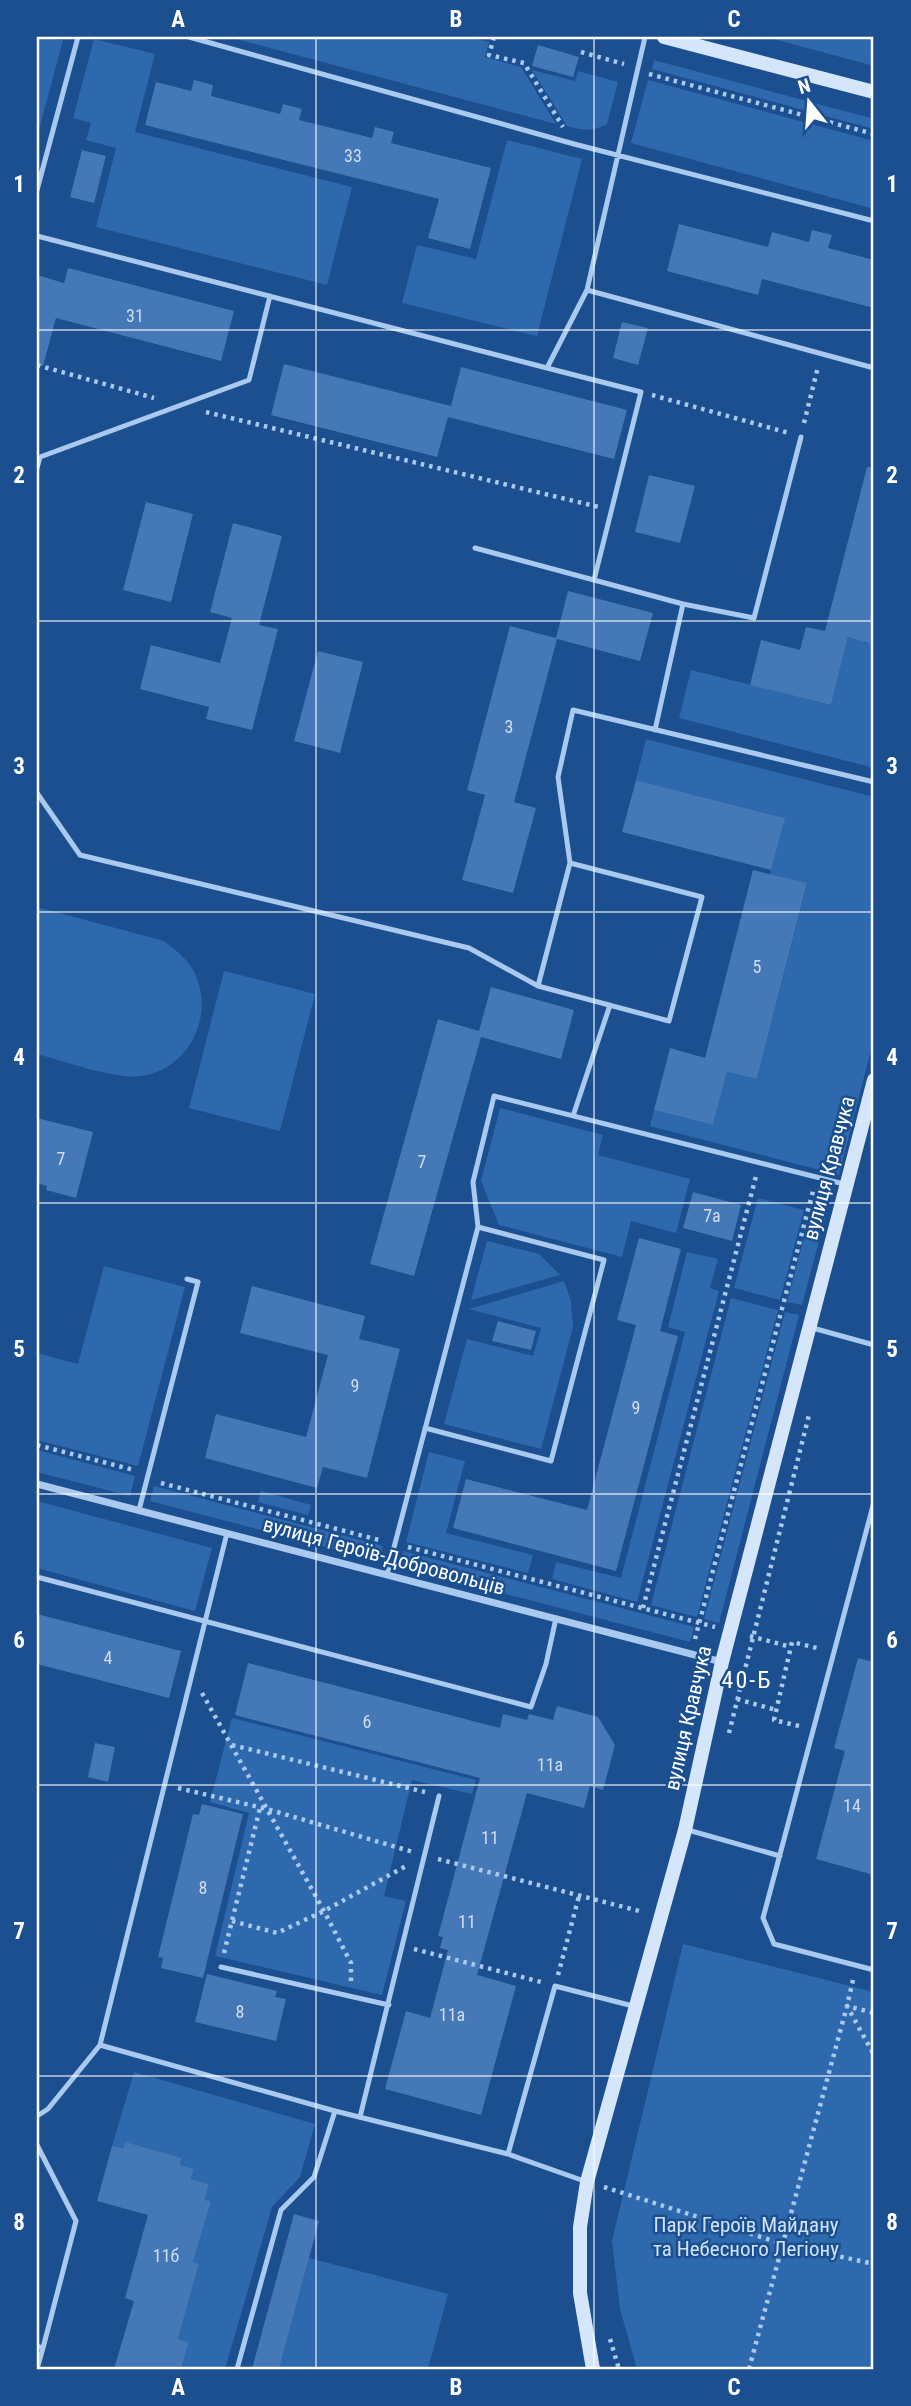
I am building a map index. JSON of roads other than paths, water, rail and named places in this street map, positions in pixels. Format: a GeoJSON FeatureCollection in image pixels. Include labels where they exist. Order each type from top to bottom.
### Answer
{"type":"FeatureCollection","features":[{"type":"Feature","properties":{"kind":"street"},"geometry":{"type":"LineString","coordinates":[[664,37],[874,92]]}},
{"type":"Feature","properties":{"kind":"street","name":"вулиця Кравчука"},"geometry":{"type":"LineString","coordinates":[[593,2369],[580,2293],[580,2227],[587,2182],[685,1830],[722,1662],[874,1080]]}},
{"type":"Feature","properties":{"kind":"street","name":"вулиця Героїв-Добровольців"},"geometry":{"type":"LineString","coordinates":[[37,1483],[722,1662]]}},
{"type":"Feature","properties":{"kind":"lane"},"geometry":{"type":"LineString","coordinates":[[37,190],[78,37]]}},
{"type":"Feature","properties":{"kind":"lane"},"geometry":{"type":"LineString","coordinates":[[189,37],[573,144],[874,221]]}},
{"type":"Feature","properties":{"kind":"lane"},"geometry":{"type":"LineString","coordinates":[[547,368],[587,290],[645,37]]}},
{"type":"Feature","properties":{"kind":"lane"},"geometry":{"type":"LineString","coordinates":[[37,236],[642,392],[594,580]]}},
{"type":"Feature","properties":{"kind":"lane"},"geometry":{"type":"LineString","coordinates":[[587,290],[874,368]]}},
{"type":"Feature","properties":{"kind":"lane"},"geometry":{"type":"LineString","coordinates":[[37,468],[40,457],[248,380],[270,296]]}},
{"type":"Feature","properties":{"kind":"lane"},"geometry":{"type":"LineString","coordinates":[[475,548],[683,604],[754,618],[801,437]]}},
{"type":"Feature","properties":{"kind":"lane"},"geometry":{"type":"LineString","coordinates":[[656,730],[683,604]]}},
{"type":"Feature","properties":{"kind":"lane"},"geometry":{"type":"LineString","coordinates":[[538,986],[570,863],[558,778],[573,710],[874,782]]}},
{"type":"Feature","properties":{"kind":"lane"},"geometry":{"type":"LineString","coordinates":[[37,793],[80,855],[469,948],[538,986],[669,1021],[702,897],[570,863]]}},
{"type":"Feature","properties":{"kind":"lane"},"geometry":{"type":"LineString","coordinates":[[573,1116],[610,1005]]}},
{"type":"Feature","properties":{"kind":"lane"},"geometry":{"type":"LineString","coordinates":[[387,1574],[478,1227],[473,1182],[494,1096],[847,1185]]}},
{"type":"Feature","properties":{"kind":"lane"},"geometry":{"type":"LineString","coordinates":[[425,1428],[551,1461],[590,1314],[604,1260],[478,1227]]}},
{"type":"Feature","properties":{"kind":"lane"},"geometry":{"type":"LineString","coordinates":[[139,1510],[198,1282],[187,1279]]}},
{"type":"Feature","properties":{"kind":"lane"},"geometry":{"type":"LineString","coordinates":[[809,1328],[874,1345]]}},
{"type":"Feature","properties":{"kind":"lane"},"geometry":{"type":"LineString","coordinates":[[874,1502],[764,1918],[774,1944],[874,1970]]}},
{"type":"Feature","properties":{"kind":"lane"},"geometry":{"type":"LineString","coordinates":[[37,2116],[48,2109],[100,2045],[227,1533]]}},
{"type":"Feature","properties":{"kind":"lane"},"geometry":{"type":"LineString","coordinates":[[37,1577],[531,1707],[547,1664],[556,1618]]}},
{"type":"Feature","properties":{"kind":"lane"},"geometry":{"type":"LineString","coordinates":[[360,2117],[439,1796]]}},
{"type":"Feature","properties":{"kind":"lane"},"geometry":{"type":"LineString","coordinates":[[685,1830],[780,1856]]}},
{"type":"Feature","properties":{"kind":"lane"},"geometry":{"type":"LineString","coordinates":[[220,1967],[389,2005]]}},
{"type":"Feature","properties":{"kind":"lane"},"geometry":{"type":"LineString","coordinates":[[508,2154],[555,1986],[636,2007]]}},
{"type":"Feature","properties":{"kind":"lane"},"geometry":{"type":"LineString","coordinates":[[100,2045],[335,2111],[508,2154],[587,2182]]}},
{"type":"Feature","properties":{"kind":"lane"},"geometry":{"type":"LineString","coordinates":[[237,2369],[281,2210],[314,2177],[335,2111]]}},
{"type":"Feature","properties":{"kind":"lane"},"geometry":{"type":"LineString","coordinates":[[37,2145],[76,2221],[40,2347],[37,2369]]}},
{"type":"Feature","properties":{"kind":"district","name":"40-Б"},"geometry":{"type":"Point","coordinates":[747,1680]}},
{"type":"Feature","properties":{"kind":"park label","name":"Парк Героїв Майдану та Небесного Легіону"},"geometry":{"type":"Point","coordinates":[746,2237]}}]}
